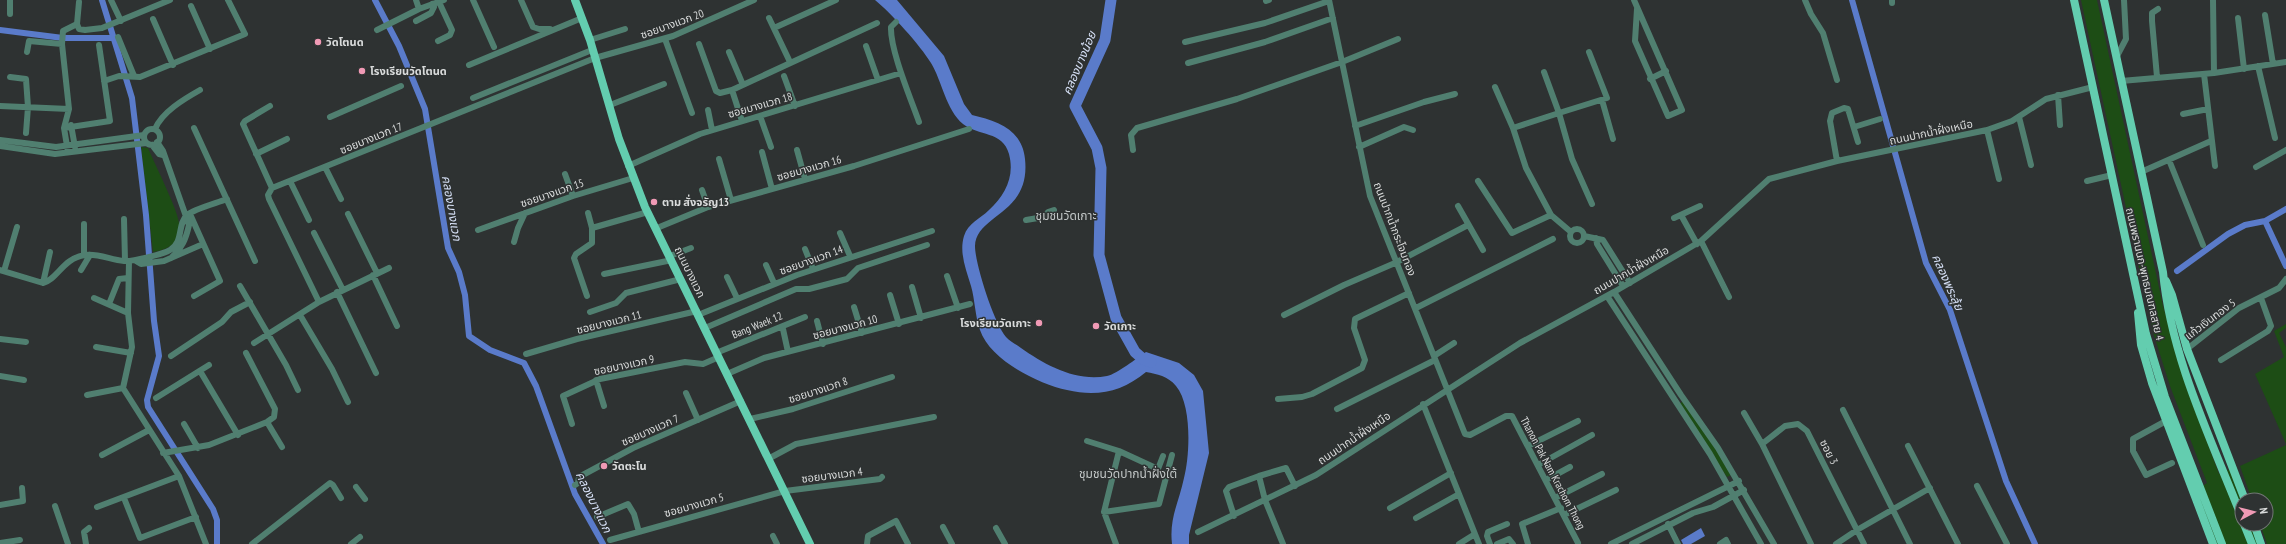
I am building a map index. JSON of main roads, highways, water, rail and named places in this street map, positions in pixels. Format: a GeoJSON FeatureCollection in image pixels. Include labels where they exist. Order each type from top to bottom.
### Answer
{"type":"FeatureCollection","features":[{"type":"Feature","properties":{"kind":"main road","name":"ถนนบางแวก"},"geometry":{"type":"LineString","coordinates":[[575,0],[590,40],[628,166],[633,178],[648,212],[810,544]]}},
{"type":"Feature","properties":{"kind":"main road","name":"ถนนพรานนก-พุทธมณฑลสาย 4"},"geometry":{"type":"LineString","coordinates":[[2074,0],[2138,300],[2156,368],[2185,450],[2222,544]]}},
{"type":"Feature","properties":{"kind":"main road","name":"ถนนพรานนก-พุทธมณฑลสาย 4"},"geometry":{"type":"LineString","coordinates":[[2104,0],[2163,272],[2165,298],[2181,358],[2234,498]]}},
{"type":"Feature","properties":{"kind":"main road"},"geometry":{"type":"LineString","coordinates":[[2163,272],[2172,295],[2187,349],[2242,492]]}},
{"type":"Feature","properties":{"kind":"main road"},"geometry":{"type":"LineString","coordinates":[[2138,300],[2137,319],[2141,345],[2166,421],[2213,544]]}},
{"type":"Feature","properties":{"kind":"main road"},"geometry":{"type":"LineString","coordinates":[[2247,532],[2252,544]]}},
{"type":"Feature","properties":{"kind":"main road"},"geometry":{"type":"LineString","coordinates":[[2257,532],[2262,544]]}},
{"type":"Feature","properties":{"kind":"water"},"geometry":{"type":"Polygon","coordinates":[[[875,0],[897,0],[944,56],[964,104],[972,115],[990,120],[1007,128],[1014,133],[1023,149],[1025,159],[1025,178],[1020,192],[1003,212],[984,227],[978,235],[975,246],[978,266],[986,293],[1001,330],[1006,337],[1030,354],[1051,366],[1061,371],[1084,377],[1111,375],[1146,352],[1179,363],[1194,375],[1203,391],[1209,453],[1189,535],[1189,544],[1172,544],[1171,535],[1173,518],[1182,487],[1188,457],[1188,430],[1185,405],[1181,394],[1173,383],[1162,376],[1146,372],[1128,384],[1109,391],[1089,393],[1067,390],[1055,387],[1016,369],[1004,361],[985,341],[977,319],[962,249],[964,236],[968,228],[995,204],[1004,192],[1010,178],[1011,162],[1009,154],[1001,141],[969,128],[957,118],[948,103],[935,70],[920,47],[875,0]]]}},
{"type":"Feature","properties":{"kind":"water"},"geometry":{"type":"Polygon","coordinates":[[[1701,528],[1705,536],[1691,544],[1683,544],[1681,540],[1701,528]]]}},
{"type":"Feature","properties":{"kind":"waterway"},"geometry":{"type":"LineString","coordinates":[[102,0],[132,98],[146,215],[154,321],[159,356],[147,400],[148,407],[213,509],[217,520],[217,544]]}},
{"type":"Feature","properties":{"kind":"waterway","name":"คลองบางแวก"},"geometry":{"type":"LineString","coordinates":[[375,0],[399,46],[425,109],[448,248],[459,272],[465,295],[469,336],[490,350],[524,363],[536,386],[575,494],[603,544]]}},
{"type":"Feature","properties":{"kind":"waterway","name":"คลองบางน้อย"},"geometry":{"type":"LineString","coordinates":[[1111,0],[1105,40],[1075,106],[1097,148],[1101,168],[1099,255],[1116,318],[1135,352],[1143,359],[1151,362]]}},
{"type":"Feature","properties":{"kind":"waterway","name":"คลองพระลุ้ย"},"geometry":{"type":"LineString","coordinates":[[1852,0],[1926,263],[1950,310],[2006,481],[2035,544]]}},
{"type":"Feature","properties":{"kind":"waterway"},"geometry":{"type":"LineString","coordinates":[[0,30],[63,38],[114,38]]}},
{"type":"Feature","properties":{"kind":"waterway"},"geometry":{"type":"LineString","coordinates":[[2177,271],[2228,234],[2245,225],[2265,221],[2286,209]]}},
{"type":"Feature","properties":{"kind":"waterway"},"geometry":{"type":"LineString","coordinates":[[2265,221],[2286,266]]}},
{"type":"Feature","properties":{"kind":"place","name":"วัดโตนด"},"geometry":{"type":"Point","coordinates":[318,42]}},
{"type":"Feature","properties":{"kind":"place","name":"โรงเรียนวัดโตนด"},"geometry":{"type":"Point","coordinates":[362,71]}},
{"type":"Feature","properties":{"kind":"place","name":"ตาม สั่งจรัญ13"},"geometry":{"type":"Point","coordinates":[654,202]}},
{"type":"Feature","properties":{"kind":"place","name":"โรงเรียนวัดเกาะ"},"geometry":{"type":"Point","coordinates":[1039,323]}},
{"type":"Feature","properties":{"kind":"place","name":"วัดเกาะ"},"geometry":{"type":"Point","coordinates":[1096,326]}},
{"type":"Feature","properties":{"kind":"place","name":"วัดตะโน"},"geometry":{"type":"Point","coordinates":[604,466]}},
{"type":"Feature","properties":{"kind":"district","name":"ชุมชนวัดเกาะ"},"geometry":{"type":"Point","coordinates":[1066,215]}},
{"type":"Feature","properties":{"kind":"district","name":"ชุมชนวัดปากน้ำฝั่งใต้"},"geometry":{"type":"Point","coordinates":[1128,473]}}]}
